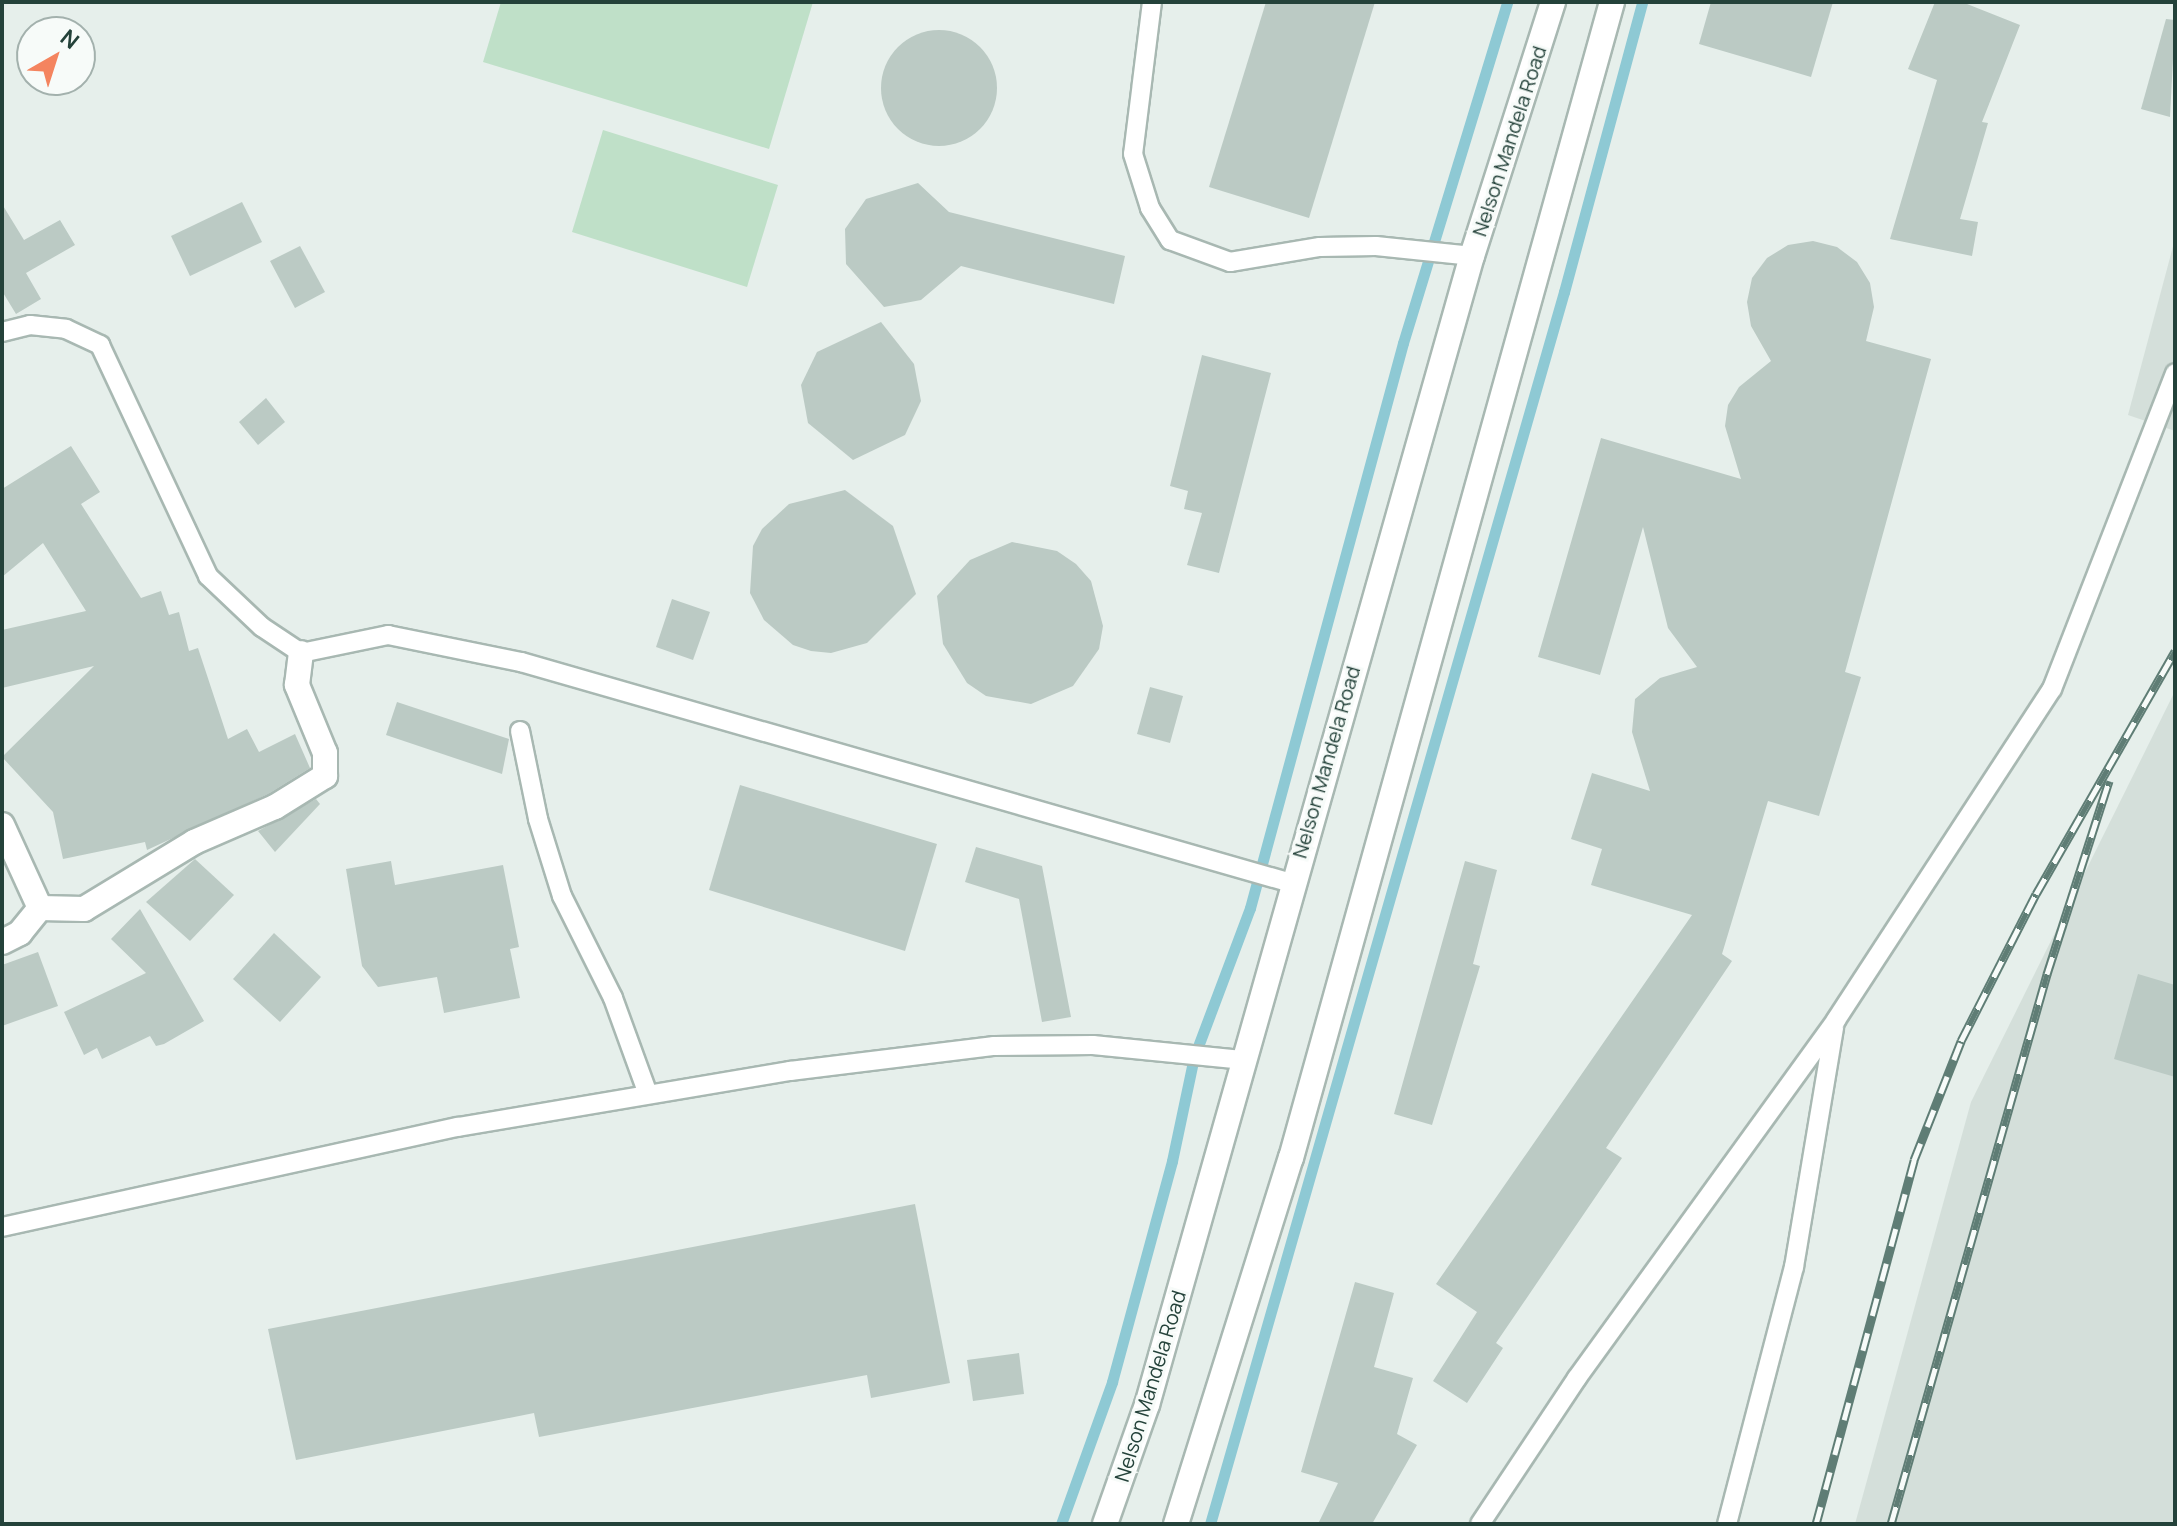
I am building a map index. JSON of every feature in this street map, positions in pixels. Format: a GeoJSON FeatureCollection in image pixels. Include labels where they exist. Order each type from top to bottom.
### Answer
{"type":"FeatureCollection","features":[{"type":"Feature","properties":{"kind":"main road","name":"Nelson Mandela Road"},"geometry":{"type":"LineString","coordinates":[[1105,1524],[1147,1405],[1291,883],[1472,256],[1553,2]]}},
{"type":"Feature","properties":{"kind":"main road"},"geometry":{"type":"LineString","coordinates":[[1176,1524],[1291,1158],[1612,2]]}},
{"type":"Feature","properties":{"kind":"main road"},"geometry":{"type":"LineString","coordinates":[[40,908],[72,911],[92,905],[194,842],[275,807],[325,776],[325,753],[297,685],[301,653]]}},
{"type":"Feature","properties":{"kind":"main road"},"geometry":{"type":"LineString","coordinates":[[2,825],[40,908]]}},
{"type":"Feature","properties":{"kind":"main road"},"geometry":{"type":"LineString","coordinates":[[2,942],[20,933],[40,908]]}},
{"type":"Feature","properties":{"kind":"lane"},"geometry":{"type":"LineString","coordinates":[[1152,2],[1133,154],[1150,208],[1170,240],[1230,262],[1334,246],[1472,256]]}},
{"type":"Feature","properties":{"kind":"lane"},"geometry":{"type":"LineString","coordinates":[[2,332],[30,325],[66,329],[100,345],[208,576],[262,627],[301,653],[388,635],[521,662],[1291,883]]}},
{"type":"Feature","properties":{"kind":"lane"},"geometry":{"type":"LineString","coordinates":[[1480,1524],[1577,1378],[1836,1020],[2052,689],[2175,373]]}},
{"type":"Feature","properties":{"kind":"lane"},"geometry":{"type":"LineString","coordinates":[[520,731],[538,819],[562,896],[613,998],[648,1094]]}},
{"type":"Feature","properties":{"kind":"lane"},"geometry":{"type":"LineString","coordinates":[[1727,1524],[1794,1267],[1836,1020]]}},
{"type":"Feature","properties":{"kind":"lane"},"geometry":{"type":"LineString","coordinates":[[2,1227],[458,1127],[648,1094],[994,1046],[1093,1045],[1244,1060]]}},
{"type":"Feature","properties":{"kind":"shaded area"},"geometry":{"type":"Polygon","coordinates":[[[2175,239],[2175,431],[2128,415],[2175,239]]]}},
{"type":"Feature","properties":{"kind":"shaded area"},"geometry":{"type":"Polygon","coordinates":[[[2175,691],[2175,1524],[1855,1524],[1971,1102],[2175,691]]]}},
{"type":"Feature","properties":{"kind":"green space"},"geometry":{"type":"Polygon","coordinates":[[[501,2],[813,2],[769,149],[483,62],[501,2]]]}},
{"type":"Feature","properties":{"kind":"green space"},"geometry":{"type":"Polygon","coordinates":[[[603,130],[778,185],[747,287],[572,232],[603,130]]]}},
{"type":"Feature","properties":{"kind":"building"},"geometry":{"type":"Polygon","coordinates":[[[1266,2],[1375,2],[1309,218],[1209,187],[1266,2]]]}},
{"type":"Feature","properties":{"kind":"building"},"geometry":{"type":"Polygon","coordinates":[[[1711,2],[1833,2],[1811,77],[1699,44],[1711,2]]]}},
{"type":"Feature","properties":{"kind":"building"},"geometry":{"type":"Polygon","coordinates":[[[1935,2],[1962,2],[2020,25],[1982,122],[1988,123],[1960,219],[1978,222],[1972,256],[1890,239],[1937,80],[1908,69],[1935,2]]]}},
{"type":"Feature","properties":{"kind":"building"},"geometry":{"type":"Polygon","coordinates":[[[2166,19],[2175,20],[2170,117],[2141,109],[2166,19]]]}},
{"type":"Feature","properties":{"kind":"building"},"geometry":{"type":"Polygon","coordinates":[[[939,30],[961,35],[980,47],[992,66],[997,88],[992,110],[980,129],[961,141],[939,146],[917,141],[898,129],[886,110],[881,88],[886,66],[898,47],[917,35],[939,30]]]}},
{"type":"Feature","properties":{"kind":"building"},"geometry":{"type":"Polygon","coordinates":[[[918,183],[949,212],[1125,256],[1114,304],[961,266],[921,300],[884,307],[846,264],[845,229],[866,199],[918,183]]]}},
{"type":"Feature","properties":{"kind":"building"},"geometry":{"type":"Polygon","coordinates":[[[242,202],[262,242],[190,276],[171,236],[242,202]]]}},
{"type":"Feature","properties":{"kind":"building"},"geometry":{"type":"Polygon","coordinates":[[[2,204],[24,240],[60,220],[75,245],[26,273],[41,299],[16,314],[2,291],[2,204]]]}},
{"type":"Feature","properties":{"kind":"building"},"geometry":{"type":"Polygon","coordinates":[[[1813,241],[1837,247],[1857,262],[1870,283],[1874,307],[1866,341],[1931,359],[1845,672],[1861,677],[1819,816],[1768,801],[1722,954],[1732,961],[1606,1148],[1622,1158],[1496,1343],[1503,1348],[1467,1403],[1433,1381],[1477,1312],[1436,1284],[1692,915],[1591,885],[1602,849],[1571,839],[1592,773],[1650,791],[1632,732],[1635,699],[1660,678],[1697,667],[1668,628],[1643,527],[1600,675],[1538,657],[1601,438],[1741,479],[1725,426],[1728,405],[1739,387],[1771,361],[1751,326],[1747,302],[1752,278],[1767,258],[1788,245],[1813,241]]]}},
{"type":"Feature","properties":{"kind":"building"},"geometry":{"type":"Polygon","coordinates":[[[300,246],[325,292],[295,308],[270,261],[300,246]]]}},
{"type":"Feature","properties":{"kind":"building"},"geometry":{"type":"Polygon","coordinates":[[[881,322],[914,364],[921,401],[905,435],[853,460],[808,423],[801,385],[817,352],[881,322]]]}},
{"type":"Feature","properties":{"kind":"building"},"geometry":{"type":"Polygon","coordinates":[[[1202,355],[1271,373],[1219,573],[1187,565],[1202,513],[1184,509],[1188,491],[1170,486],[1202,355]]]}},
{"type":"Feature","properties":{"kind":"building"},"geometry":{"type":"Polygon","coordinates":[[[266,398],[285,422],[258,445],[239,422],[266,398]]]}},
{"type":"Feature","properties":{"kind":"building"},"geometry":{"type":"Polygon","coordinates":[[[71,446],[100,492],[81,504],[141,598],[161,591],[169,615],[179,612],[189,651],[198,648],[228,739],[247,729],[259,752],[295,734],[310,768],[268,794],[147,850],[145,842],[63,859],[53,812],[2,757],[94,666],[2,688],[2,630],[86,611],[43,543],[2,577],[2,489],[71,446]]]}},
{"type":"Feature","properties":{"kind":"building"},"geometry":{"type":"Polygon","coordinates":[[[845,490],[893,526],[916,594],[867,643],[831,653],[811,651],[793,645],[764,620],[750,593],[753,546],[762,529],[789,504],[845,490]]]}},
{"type":"Feature","properties":{"kind":"building"},"geometry":{"type":"Polygon","coordinates":[[[1012,542],[1057,551],[1076,564],[1091,581],[1103,626],[1099,649],[1073,686],[1031,704],[986,696],[967,683],[943,644],[937,596],[970,560],[1012,542]]]}},
{"type":"Feature","properties":{"kind":"building"},"geometry":{"type":"Polygon","coordinates":[[[672,599],[710,612],[693,660],[656,647],[672,599]]]}},
{"type":"Feature","properties":{"kind":"building"},"geometry":{"type":"Polygon","coordinates":[[[1150,687],[1183,696],[1170,743],[1137,734],[1150,687]]]}},
{"type":"Feature","properties":{"kind":"building"},"geometry":{"type":"Polygon","coordinates":[[[397,702],[509,739],[502,774],[386,735],[397,702]]]}},
{"type":"Feature","properties":{"kind":"building"},"geometry":{"type":"Polygon","coordinates":[[[740,785],[937,844],[905,951],[709,890],[740,785]]]}},
{"type":"Feature","properties":{"kind":"building"},"geometry":{"type":"Polygon","coordinates":[[[316,799],[320,804],[275,852],[258,831],[316,799]]]}},
{"type":"Feature","properties":{"kind":"building"},"geometry":{"type":"Polygon","coordinates":[[[976,847],[1042,866],[1071,1017],[1042,1022],[1019,899],[965,882],[976,847]]]}},
{"type":"Feature","properties":{"kind":"building"},"geometry":{"type":"Polygon","coordinates":[[[195,859],[234,895],[190,941],[146,902],[195,859]]]}},
{"type":"Feature","properties":{"kind":"building"},"geometry":{"type":"Polygon","coordinates":[[[391,861],[395,885],[503,865],[519,947],[510,949],[520,998],[444,1013],[437,977],[378,987],[362,966],[346,869],[391,861]]]}},
{"type":"Feature","properties":{"kind":"building"},"geometry":{"type":"Polygon","coordinates":[[[1465,861],[1497,870],[1473,964],[1480,966],[1432,1125],[1394,1114],[1465,861]]]}},
{"type":"Feature","properties":{"kind":"building"},"geometry":{"type":"Polygon","coordinates":[[[140,909],[204,1021],[164,1044],[156,1046],[150,1036],[102,1059],[97,1048],[84,1055],[64,1012],[146,973],[111,939],[140,909]]]}},
{"type":"Feature","properties":{"kind":"building"},"geometry":{"type":"Polygon","coordinates":[[[274,933],[321,977],[280,1022],[233,979],[274,933]]]}},
{"type":"Feature","properties":{"kind":"building"},"geometry":{"type":"Polygon","coordinates":[[[38,952],[58,1006],[2,1026],[2,965],[38,952]]]}},
{"type":"Feature","properties":{"kind":"building"},"geometry":{"type":"Polygon","coordinates":[[[2138,974],[2175,985],[2175,1077],[2114,1059],[2138,974]]]}},
{"type":"Feature","properties":{"kind":"building"},"geometry":{"type":"Polygon","coordinates":[[[915,1204],[950,1383],[871,1398],[867,1375],[539,1437],[534,1413],[296,1460],[268,1329],[915,1204]]]}},
{"type":"Feature","properties":{"kind":"building"},"geometry":{"type":"Polygon","coordinates":[[[1355,1282],[1394,1293],[1374,1367],[1413,1378],[1397,1434],[1417,1445],[1372,1524],[1318,1524],[1338,1483],[1301,1472],[1355,1282]]]}},
{"type":"Feature","properties":{"kind":"building"},"geometry":{"type":"Polygon","coordinates":[[[1019,1353],[1024,1394],[973,1401],[967,1360],[1019,1353]]]}},
{"type":"Feature","properties":{"kind":"waterway"},"geometry":{"type":"LineString","coordinates":[[1061,1524],[1112,1382],[1172,1161],[1194,1057],[1250,908],[1403,343],[1507,2]]}},
{"type":"Feature","properties":{"kind":"waterway"},"geometry":{"type":"LineString","coordinates":[[1210,1524],[1564,292],[1642,2]]}},
{"type":"Feature","properties":{"kind":"railway"},"geometry":{"type":"LineString","coordinates":[[1816,1524],[1914,1160],[1961,1041],[2036,894],[2175,651]]}},
{"type":"Feature","properties":{"kind":"railway"},"geometry":{"type":"LineString","coordinates":[[1891,1524],[2047,974],[2109,781]]}}]}
